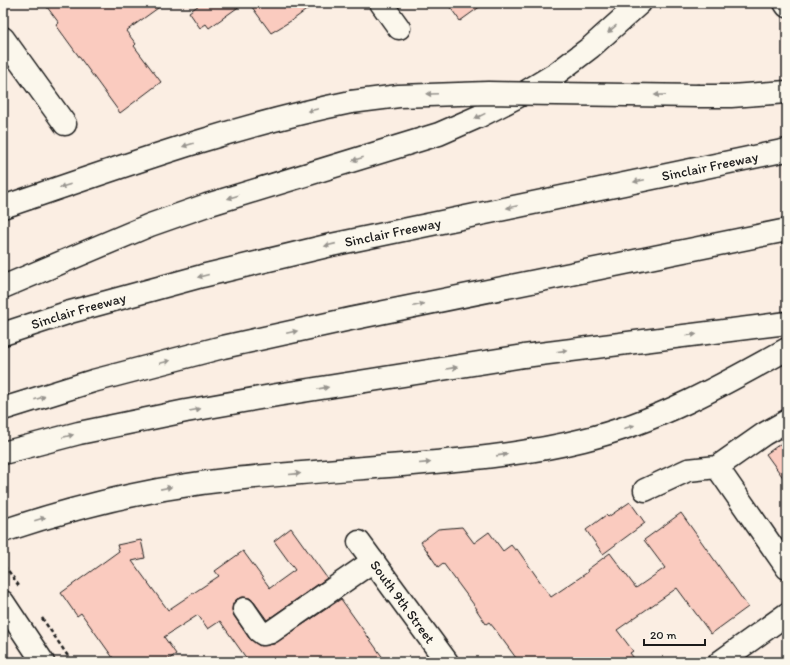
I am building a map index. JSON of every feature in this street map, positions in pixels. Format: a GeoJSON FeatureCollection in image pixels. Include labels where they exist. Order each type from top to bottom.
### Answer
{"type":"FeatureCollection","features":[{"type":"Feature","properties":{"kind":"main road"},"geometry":{"type":"LineString","coordinates":[[381,3],[399,28]]}},
{"type":"Feature","properties":{"kind":"main road"},"geometry":{"type":"LineString","coordinates":[[3,287],[150,225],[207,205],[439,134],[480,116],[519,96],[557,73],[591,47],[640,3]]}},
{"type":"Feature","properties":{"kind":"main road"},"geometry":{"type":"LineString","coordinates":[[3,38],[65,124]]}},
{"type":"Feature","properties":{"kind":"main road"},"geometry":{"type":"LineString","coordinates":[[3,207],[230,132],[283,117],[351,102],[399,96],[488,93],[731,96],[787,92]]}},
{"type":"Feature","properties":{"kind":"main road","name":"Sinclair Freeway"},"geometry":{"type":"LineString","coordinates":[[3,334],[70,312],[180,282],[331,245],[787,150]]}},
{"type":"Feature","properties":{"kind":"main road"},"geometry":{"type":"LineString","coordinates":[[3,409],[93,381],[223,347],[373,314],[787,230]]}},
{"type":"Feature","properties":{"kind":"main road"},"geometry":{"type":"LineString","coordinates":[[3,452],[86,432],[186,411],[277,395],[524,356],[787,323]]}},
{"type":"Feature","properties":{"kind":"main road"},"geometry":{"type":"LineString","coordinates":[[3,531],[121,497],[180,486],[233,479],[463,460],[529,451],[583,440],[633,425],[679,407],[716,389],[787,349]]}},
{"type":"Feature","properties":{"kind":"main road"},"geometry":{"type":"LineString","coordinates":[[645,490],[688,470],[717,467],[764,434],[787,421]]}},
{"type":"Feature","properties":{"kind":"main road"},"geometry":{"type":"LineString","coordinates":[[717,467],[787,568]]}},
{"type":"Feature","properties":{"kind":"main road","name":"South 9th Street"},"geometry":{"type":"LineString","coordinates":[[360,542],[446,662]]}},
{"type":"Feature","properties":{"kind":"main road"},"geometry":{"type":"LineString","coordinates":[[244,610],[259,632],[263,634],[271,632],[373,561]]}},
{"type":"Feature","properties":{"kind":"main road"},"geometry":{"type":"LineString","coordinates":[[3,602],[43,662]]}},
{"type":"Feature","properties":{"kind":"main road"},"geometry":{"type":"LineString","coordinates":[[720,662],[787,614]]}},
{"type":"Feature","properties":{"kind":"building"},"geometry":{"type":"Polygon","coordinates":[[[44,3],[165,3],[126,31],[136,44],[134,46],[161,82],[120,113],[56,25],[59,23],[44,3]]]}},
{"type":"Feature","properties":{"kind":"building"},"geometry":{"type":"Polygon","coordinates":[[[202,3],[244,3],[209,28],[206,24],[200,28],[189,12],[202,3]]]}},
{"type":"Feature","properties":{"kind":"building"},"geometry":{"type":"Polygon","coordinates":[[[249,3],[316,3],[271,33],[249,3]]]}},
{"type":"Feature","properties":{"kind":"building"},"geometry":{"type":"Polygon","coordinates":[[[447,3],[485,3],[460,21],[447,3]]]}},
{"type":"Feature","properties":{"kind":"building"},"geometry":{"type":"Polygon","coordinates":[[[787,439],[787,483],[766,454],[787,439]]]}},
{"type":"Feature","properties":{"kind":"building"},"geometry":{"type":"Polygon","coordinates":[[[630,502],[645,523],[603,554],[586,530],[606,515],[608,517],[630,502]]]}},
{"type":"Feature","properties":{"kind":"building"},"geometry":{"type":"Polygon","coordinates":[[[681,513],[748,607],[711,634],[677,588],[617,630],[633,651],[630,653],[637,662],[519,662],[489,622],[486,624],[477,609],[443,563],[438,567],[421,542],[438,529],[462,527],[474,543],[489,532],[503,551],[511,545],[515,550],[517,549],[551,597],[588,572],[587,570],[610,553],[636,588],[665,568],[644,540],[681,513]]]}},
{"type":"Feature","properties":{"kind":"building"},"geometry":{"type":"Polygon","coordinates":[[[291,528],[327,578],[267,620],[250,598],[243,597],[237,599],[233,604],[232,610],[234,616],[249,638],[260,646],[274,644],[341,599],[386,662],[249,662],[220,621],[208,629],[198,615],[164,637],[176,654],[165,662],[116,662],[81,613],[77,616],[61,593],[119,551],[117,545],[141,540],[145,558],[132,561],[168,610],[219,576],[215,571],[243,551],[270,588],[295,570],[274,541],[291,528]]]}}]}
